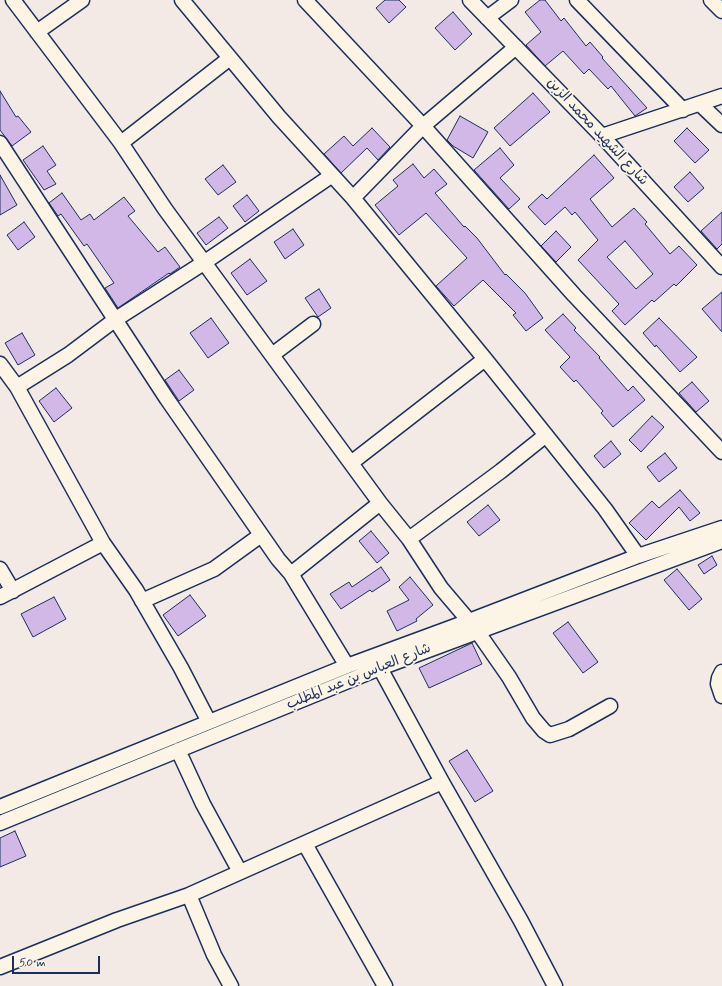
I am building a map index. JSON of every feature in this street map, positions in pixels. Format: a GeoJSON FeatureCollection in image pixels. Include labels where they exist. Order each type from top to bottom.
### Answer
{"type":"FeatureCollection","features":[{"type":"Feature","properties":{"kind":"street"},"geometry":{"type":"LineString","coordinates":[[13,0],[121,143],[166,209],[206,262],[272,355],[380,503],[409,539],[441,588],[473,626],[509,677],[533,718],[544,731],[550,735],[569,729],[610,706]]}},
{"type":"Feature","properties":{"kind":"street"},"geometry":{"type":"LineString","coordinates":[[37,32],[82,0]]}},
{"type":"Feature","properties":{"kind":"street"},"geometry":{"type":"LineString","coordinates":[[182,0],[331,176],[353,198],[605,508],[638,556]]}},
{"type":"Feature","properties":{"kind":"street"},"geometry":{"type":"LineString","coordinates":[[305,0],[423,126],[574,295],[722,452]]}},
{"type":"Feature","properties":{"kind":"street","name":"شارع الشهيد محمد الزبن"},"geometry":{"type":"LineString","coordinates":[[470,0],[602,136],[722,267]]}},
{"type":"Feature","properties":{"kind":"street"},"geometry":{"type":"LineString","coordinates":[[487,18],[511,0]]}},
{"type":"Feature","properties":{"kind":"street"},"geometry":{"type":"LineString","coordinates":[[577,0],[683,110]]}},
{"type":"Feature","properties":{"kind":"street"},"geometry":{"type":"LineString","coordinates":[[711,0],[722,11]]}},
{"type":"Feature","properties":{"kind":"street"},"geometry":{"type":"LineString","coordinates":[[353,198],[423,126],[516,47]]}},
{"type":"Feature","properties":{"kind":"street"},"geometry":{"type":"LineString","coordinates":[[121,143],[230,58]]}},
{"type":"Feature","properties":{"kind":"street"},"geometry":{"type":"LineString","coordinates":[[602,136],[722,96]]}},
{"type":"Feature","properties":{"kind":"street"},"geometry":{"type":"LineString","coordinates":[[700,104],[722,125]]}},
{"type":"Feature","properties":{"kind":"street"},"geometry":{"type":"LineString","coordinates":[[0,143],[167,399],[278,559],[292,574],[347,666]]}},
{"type":"Feature","properties":{"kind":"street"},"geometry":{"type":"LineString","coordinates":[[17,387],[68,355],[116,319],[206,262],[331,176]]}},
{"type":"Feature","properties":{"kind":"street"},"geometry":{"type":"LineString","coordinates":[[272,355],[313,324]]}},
{"type":"Feature","properties":{"kind":"street"},"geometry":{"type":"LineString","coordinates":[[351,462],[485,359]]}},
{"type":"Feature","properties":{"kind":"street"},"geometry":{"type":"LineString","coordinates":[[0,364],[17,387],[103,543],[142,601],[181,668],[209,722]]}},
{"type":"Feature","properties":{"kind":"street"},"geometry":{"type":"LineString","coordinates":[[409,539],[501,471],[546,435]]}},
{"type":"Feature","properties":{"kind":"street"},"geometry":{"type":"LineString","coordinates":[[292,574],[380,503]]}},
{"type":"Feature","properties":{"kind":"street","name":"شارع العباس بن عبد المطلب"},"geometry":{"type":"LineString","coordinates":[[0,823],[380,668],[473,626],[638,556],[722,528]]}},
{"type":"Feature","properties":{"kind":"street"},"geometry":{"type":"LineString","coordinates":[[142,601],[214,569],[261,535]]}},
{"type":"Feature","properties":{"kind":"street","name":"شارع العباس بن عبد المطلب"},"geometry":{"type":"LineString","coordinates":[[0,807],[347,666],[473,626],[722,541]]}},
{"type":"Feature","properties":{"kind":"street"},"geometry":{"type":"LineString","coordinates":[[0,598],[103,543]]}},
{"type":"Feature","properties":{"kind":"street"},"geometry":{"type":"LineString","coordinates":[[0,569],[13,591]]}},
{"type":"Feature","properties":{"kind":"street"},"geometry":{"type":"LineString","coordinates":[[380,668],[442,782],[513,907],[555,986]]}},
{"type":"Feature","properties":{"kind":"street"},"geometry":{"type":"LineString","coordinates":[[722,672],[718,678],[718,684],[722,696]]}},
{"type":"Feature","properties":{"kind":"street"},"geometry":{"type":"LineString","coordinates":[[178,750],[203,804],[240,872]]}},
{"type":"Feature","properties":{"kind":"street"},"geometry":{"type":"LineString","coordinates":[[0,966],[118,920],[189,895],[442,782]]}},
{"type":"Feature","properties":{"kind":"street"},"geometry":{"type":"LineString","coordinates":[[305,844],[385,986]]}},
{"type":"Feature","properties":{"kind":"street"},"geometry":{"type":"LineString","coordinates":[[189,895],[214,955],[231,986]]}},
{"type":"Feature","properties":{"kind":"building"},"geometry":{"type":"Polygon","coordinates":[[[385,0],[399,0],[406,7],[389,23],[376,8],[385,0]]]}},
{"type":"Feature","properties":{"kind":"building"},"geometry":{"type":"Polygon","coordinates":[[[540,0],[545,0],[561,21],[564,18],[586,46],[590,42],[603,57],[602,58],[647,108],[635,116],[611,86],[608,89],[589,69],[584,74],[563,51],[545,66],[526,45],[541,32],[525,12],[540,0]]]}},
{"type":"Feature","properties":{"kind":"building"},"geometry":{"type":"Polygon","coordinates":[[[453,12],[472,34],[455,50],[435,28],[453,12]]]}},
{"type":"Feature","properties":{"kind":"building"},"geometry":{"type":"Polygon","coordinates":[[[0,91],[16,117],[18,116],[31,132],[12,146],[0,130],[0,91]]]}},
{"type":"Feature","properties":{"kind":"building"},"geometry":{"type":"Polygon","coordinates":[[[533,93],[550,112],[510,146],[494,128],[533,93]]]}},
{"type":"Feature","properties":{"kind":"building"},"geometry":{"type":"Polygon","coordinates":[[[460,116],[488,132],[473,158],[453,146],[447,140],[460,116]]]}},
{"type":"Feature","properties":{"kind":"building"},"geometry":{"type":"Polygon","coordinates":[[[372,128],[390,147],[378,160],[367,148],[341,173],[324,154],[344,136],[353,146],[372,128]]]}},
{"type":"Feature","properties":{"kind":"building"},"geometry":{"type":"Polygon","coordinates":[[[687,128],[709,150],[695,163],[674,141],[687,128]]]}},
{"type":"Feature","properties":{"kind":"building"},"geometry":{"type":"Polygon","coordinates":[[[43,146],[56,165],[47,171],[56,184],[44,190],[23,160],[43,146]]]}},
{"type":"Feature","properties":{"kind":"building"},"geometry":{"type":"Polygon","coordinates":[[[500,148],[514,165],[500,178],[520,199],[509,209],[474,170],[500,148]]]}},
{"type":"Feature","properties":{"kind":"building"},"geometry":{"type":"Polygon","coordinates":[[[594,155],[614,178],[590,199],[612,227],[634,208],[647,222],[645,224],[670,254],[679,246],[697,265],[676,286],[674,284],[654,302],[652,300],[625,325],[612,311],[619,304],[578,260],[598,240],[575,212],[572,215],[565,207],[545,225],[528,207],[542,194],[547,199],[594,155]],[[625,241],[607,257],[636,289],[653,274],[625,241]]]}},
{"type":"Feature","properties":{"kind":"building"},"geometry":{"type":"Polygon","coordinates":[[[413,164],[424,178],[434,169],[447,184],[435,193],[464,227],[465,226],[477,238],[505,275],[506,274],[525,293],[543,318],[526,331],[513,315],[516,313],[483,280],[454,306],[436,286],[467,258],[426,213],[399,235],[375,205],[398,186],[393,180],[413,164]]]}},
{"type":"Feature","properties":{"kind":"building"},"geometry":{"type":"Polygon","coordinates":[[[223,165],[236,182],[218,195],[205,179],[223,165]]]}},
{"type":"Feature","properties":{"kind":"building"},"geometry":{"type":"Polygon","coordinates":[[[690,172],[704,188],[688,202],[674,187],[690,172]]]}},
{"type":"Feature","properties":{"kind":"building"},"geometry":{"type":"Polygon","coordinates":[[[0,175],[17,205],[0,215],[0,175]]]}},
{"type":"Feature","properties":{"kind":"building"},"geometry":{"type":"Polygon","coordinates":[[[62,193],[81,220],[90,214],[94,220],[124,197],[135,211],[128,216],[158,252],[165,247],[180,267],[118,308],[105,288],[114,283],[87,244],[84,246],[61,214],[58,216],[49,203],[62,193]]]}},
{"type":"Feature","properties":{"kind":"building"},"geometry":{"type":"Polygon","coordinates":[[[247,195],[259,211],[245,222],[233,206],[247,195]]]}},
{"type":"Feature","properties":{"kind":"building"},"geometry":{"type":"Polygon","coordinates":[[[722,212],[722,244],[717,249],[701,231],[722,212]]]}},
{"type":"Feature","properties":{"kind":"building"},"geometry":{"type":"Polygon","coordinates":[[[219,217],[228,228],[206,245],[197,233],[219,217]]]}},
{"type":"Feature","properties":{"kind":"building"},"geometry":{"type":"Polygon","coordinates":[[[24,222],[35,237],[18,250],[7,235],[24,222]]]}},
{"type":"Feature","properties":{"kind":"building"},"geometry":{"type":"Polygon","coordinates":[[[293,229],[304,245],[285,259],[274,242],[293,229]]]}},
{"type":"Feature","properties":{"kind":"building"},"geometry":{"type":"Polygon","coordinates":[[[556,231],[571,247],[556,262],[541,246],[556,231]]]}},
{"type":"Feature","properties":{"kind":"building"},"geometry":{"type":"Polygon","coordinates":[[[250,259],[267,281],[247,295],[231,273],[250,259]]]}},
{"type":"Feature","properties":{"kind":"building"},"geometry":{"type":"Polygon","coordinates":[[[319,289],[331,308],[318,317],[305,298],[319,289]]]}},
{"type":"Feature","properties":{"kind":"building"},"geometry":{"type":"Polygon","coordinates":[[[722,292],[722,332],[702,309],[722,292]]]}},
{"type":"Feature","properties":{"kind":"building"},"geometry":{"type":"Polygon","coordinates":[[[563,314],[576,328],[574,330],[600,357],[599,358],[628,391],[633,386],[645,400],[613,427],[601,413],[603,411],[576,380],[574,382],[560,367],[570,357],[545,330],[563,314]]]}},
{"type":"Feature","properties":{"kind":"building"},"geometry":{"type":"Polygon","coordinates":[[[211,318],[229,343],[208,358],[190,333],[211,318]]]}},
{"type":"Feature","properties":{"kind":"building"},"geometry":{"type":"Polygon","coordinates":[[[659,318],[697,357],[680,372],[643,333],[659,318]]]}},
{"type":"Feature","properties":{"kind":"building"},"geometry":{"type":"Polygon","coordinates":[[[22,333],[35,355],[18,365],[5,343],[22,333]]]}},
{"type":"Feature","properties":{"kind":"building"},"geometry":{"type":"Polygon","coordinates":[[[179,370],[194,390],[179,401],[165,380],[179,370]]]}},
{"type":"Feature","properties":{"kind":"building"},"geometry":{"type":"Polygon","coordinates":[[[692,382],[709,401],[696,412],[679,393],[692,382]]]}},
{"type":"Feature","properties":{"kind":"building"},"geometry":{"type":"Polygon","coordinates":[[[56,388],[72,408],[54,422],[39,401],[56,388]]]}},
{"type":"Feature","properties":{"kind":"building"},"geometry":{"type":"Polygon","coordinates":[[[652,416],[664,427],[641,452],[629,440],[652,416]]]}},
{"type":"Feature","properties":{"kind":"building"},"geometry":{"type":"Polygon","coordinates":[[[611,441],[621,454],[604,468],[594,456],[611,441]]]}},
{"type":"Feature","properties":{"kind":"building"},"geometry":{"type":"Polygon","coordinates":[[[665,453],[677,468],[659,482],[647,467],[665,453]]]}},
{"type":"Feature","properties":{"kind":"building"},"geometry":{"type":"Polygon","coordinates":[[[680,490],[700,513],[690,521],[679,507],[646,540],[629,523],[652,501],[659,508],[680,490]]]}},
{"type":"Feature","properties":{"kind":"building"},"geometry":{"type":"Polygon","coordinates":[[[488,505],[500,520],[479,536],[467,522],[488,505]]]}},
{"type":"Feature","properties":{"kind":"building"},"geometry":{"type":"Polygon","coordinates":[[[371,531],[389,553],[377,563],[359,541],[371,531]]]}},
{"type":"Feature","properties":{"kind":"building"},"geometry":{"type":"Polygon","coordinates":[[[712,556],[717,565],[704,574],[698,565],[712,556]]]}},
{"type":"Feature","properties":{"kind":"building"},"geometry":{"type":"Polygon","coordinates":[[[381,567],[390,580],[372,592],[370,590],[341,609],[330,594],[349,582],[352,587],[381,567]]]}},
{"type":"Feature","properties":{"kind":"building"},"geometry":{"type":"Polygon","coordinates":[[[677,569],[702,599],[689,610],[664,580],[677,569]]]}},
{"type":"Feature","properties":{"kind":"building"},"geometry":{"type":"Polygon","coordinates":[[[410,577],[433,605],[416,619],[417,621],[397,631],[387,611],[409,600],[399,587],[410,577]]]}},
{"type":"Feature","properties":{"kind":"building"},"geometry":{"type":"Polygon","coordinates":[[[190,595],[206,616],[178,636],[163,615],[190,595]]]}},
{"type":"Feature","properties":{"kind":"building"},"geometry":{"type":"Polygon","coordinates":[[[54,597],[66,619],[33,637],[21,614],[54,597]]]}},
{"type":"Feature","properties":{"kind":"building"},"geometry":{"type":"Polygon","coordinates":[[[568,622],[598,662],[583,673],[553,633],[568,622]]]}},
{"type":"Feature","properties":{"kind":"building"},"geometry":{"type":"Polygon","coordinates":[[[472,643],[482,664],[429,688],[419,668],[472,643]]]}},
{"type":"Feature","properties":{"kind":"building"},"geometry":{"type":"Polygon","coordinates":[[[467,750],[493,791],[475,802],[449,761],[467,750]]]}},
{"type":"Feature","properties":{"kind":"building"},"geometry":{"type":"Polygon","coordinates":[[[15,831],[26,856],[0,867],[0,838],[15,831]]]}}]}
